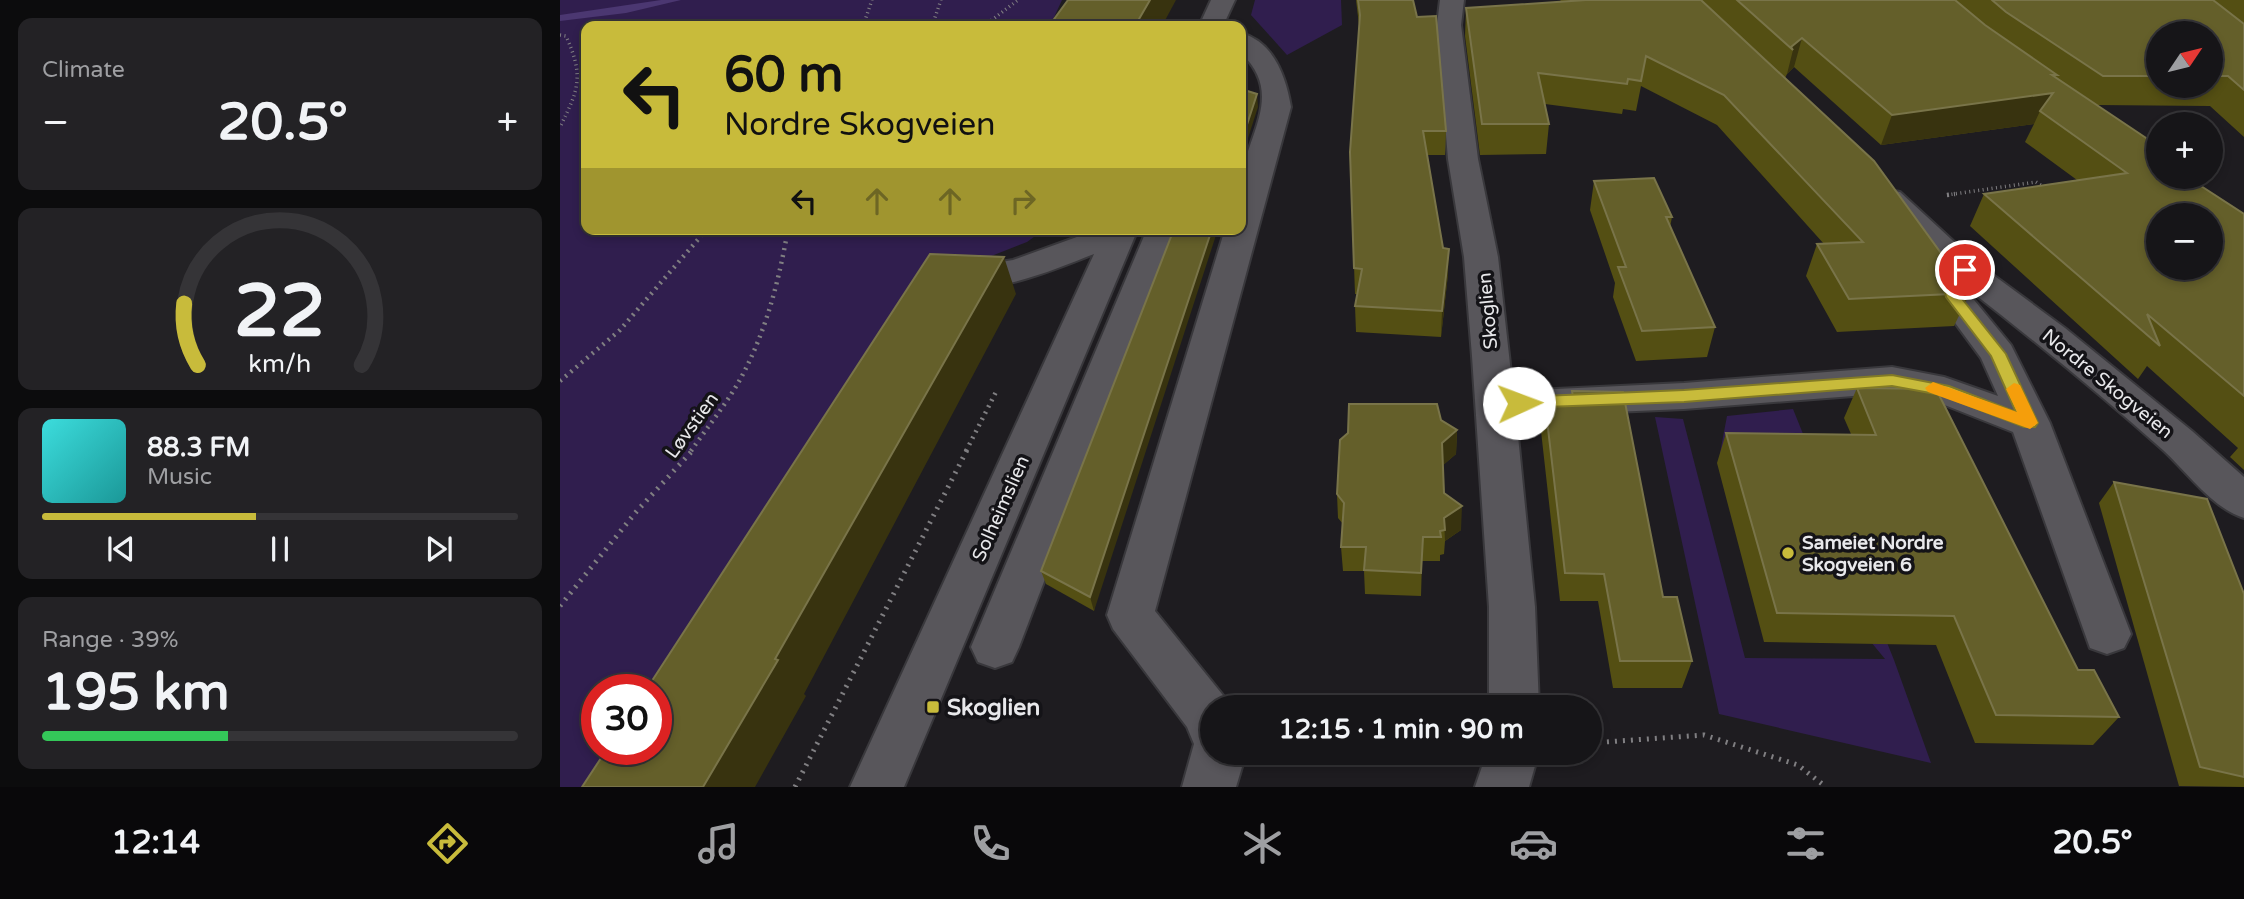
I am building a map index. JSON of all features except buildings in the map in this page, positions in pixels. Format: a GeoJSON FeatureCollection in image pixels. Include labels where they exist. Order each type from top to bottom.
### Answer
{"type":"FeatureCollection","features":[{"type":"Feature","properties":{"kind":"street"},"geometry":{"type":"LineString","coordinates":[[1213,21],[1223,0]]}},
{"type":"Feature","properties":{"kind":"street","name":"Skoglien"},"geometry":{"type":"LineString","coordinates":[[1452,0],[1449,25],[1463,159],[1481,257],[1491,356],[1513,607],[1514,695]]}},
{"type":"Feature","properties":{"kind":"street"},"geometry":{"type":"LineString","coordinates":[[1246,45],[1257,53],[1274,77],[1277,107],[1246,214]]}},
{"type":"Feature","properties":{"kind":"street","name":"Nordre Skogveien"},"geometry":{"type":"LineString","coordinates":[[1864,175],[1965,270],[2052,336],[2178,441],[2244,502]]}},
{"type":"Feature","properties":{"kind":"street"},"geometry":{"type":"LineString","coordinates":[[959,278],[981,278],[1034,265],[1112,235]]}},
{"type":"Feature","properties":{"kind":"street","name":"Solheimslien"},"geometry":{"type":"LineString","coordinates":[[877,787],[1120,235]]}},
{"type":"Feature","properties":{"kind":"street"},"geometry":{"type":"LineString","coordinates":[[995,647],[1161,235]]}},
{"type":"Feature","properties":{"kind":"street"},"geometry":{"type":"LineString","coordinates":[[1200,715],[1130,615],[1240,235]]}},
{"type":"Feature","properties":{"kind":"street"},"geometry":{"type":"LineString","coordinates":[[1965,270],[1950,281],[1953,297],[1998,354],[2030,423],[2107,634]]}},
{"type":"Feature","properties":{"kind":"street"},"geometry":{"type":"LineString","coordinates":[[1519,403],[1684,396],[1892,380],[1944,390],[2030,423]]}},
{"type":"Feature","properties":{"kind":"street"},"geometry":{"type":"LineString","coordinates":[[1209,787],[1216,765]]}},
{"type":"Feature","properties":{"kind":"street"},"geometry":{"type":"LineString","coordinates":[[1502,787],[1509,765]]}},
{"type":"Feature","properties":{"kind":"path"},"geometry":{"type":"LineString","coordinates":[[865,21],[872,0]]}},
{"type":"Feature","properties":{"kind":"path"},"geometry":{"type":"LineString","coordinates":[[934,21],[941,0]]}},
{"type":"Feature","properties":{"kind":"path"},"geometry":{"type":"LineString","coordinates":[[991,21],[1018,0]]}},
{"type":"Feature","properties":{"kind":"path"},"geometry":{"type":"LineString","coordinates":[[560,35],[566,36],[575,55],[581,81],[560,127]]}},
{"type":"Feature","properties":{"kind":"path"},"geometry":{"type":"LineString","coordinates":[[1936,197],[2036,182],[2047,190]]}},
{"type":"Feature","properties":{"kind":"path"},"geometry":{"type":"LineString","coordinates":[[560,381],[584,364],[652,294],[702,235]]}},
{"type":"Feature","properties":{"kind":"path","name":"Løvstien"},"geometry":{"type":"LineString","coordinates":[[560,606],[636,512],[685,461],[742,376],[763,330],[777,290],[787,235]]}},
{"type":"Feature","properties":{"kind":"path"},"geometry":{"type":"LineString","coordinates":[[794,787],[999,386]]}},
{"type":"Feature","properties":{"kind":"path"},"geometry":{"type":"LineString","coordinates":[[1602,742],[1704,735],[1798,765],[1826,787]]}},
{"type":"Feature","properties":{"kind":"shaded area"},"geometry":{"type":"Polygon","coordinates":[[[560,0],[1062,0],[1052,21],[581,21],[581,235],[1037,235],[1027,242],[938,277],[667,674],[581,674],[581,765],[620,765],[606,787],[560,787],[560,0]]]}},
{"type":"Feature","properties":{"kind":"shaded area"},"geometry":{"type":"Polygon","coordinates":[[[1255,0],[1341,0],[1342,25],[1287,55],[1251,15],[1255,0]]]}},
{"type":"Feature","properties":{"kind":"shaded area"},"geometry":{"type":"Polygon","coordinates":[[[1793,409],[1894,660],[1931,763],[1719,714],[1655,417],[1683,419],[1745,658],[1885,659],[1871,642],[1803,462],[1723,461],[1720,453],[1727,416],[1793,409]]]}},
{"type":"Feature","properties":{"kind":"waterway"},"geometry":{"type":"LineString","coordinates":[[560,18],[626,10],[676,0]]}},
{"type":"Feature","properties":{"kind":"slow traffic"},"geometry":{"type":"LineString","coordinates":[[1933,388],[2030,423],[2014,389]]}},
{"type":"Feature","properties":{"kind":"place","name":"Sameiet Nordre Skogveien 6"},"geometry":{"type":"Point","coordinates":[1788,553]}},
{"type":"Feature","properties":{"kind":"place","name":"Skoglien"},"geometry":{"type":"Point","coordinates":[933,707]}},
{"type":"Feature","properties":{"kind":"route"},"geometry":{"type":"LineString","coordinates":[[1519,403],[1684,396],[1892,380],[1944,390],[2030,423],[1998,354],[1953,297],[1950,281],[1965,270]]}}]}
